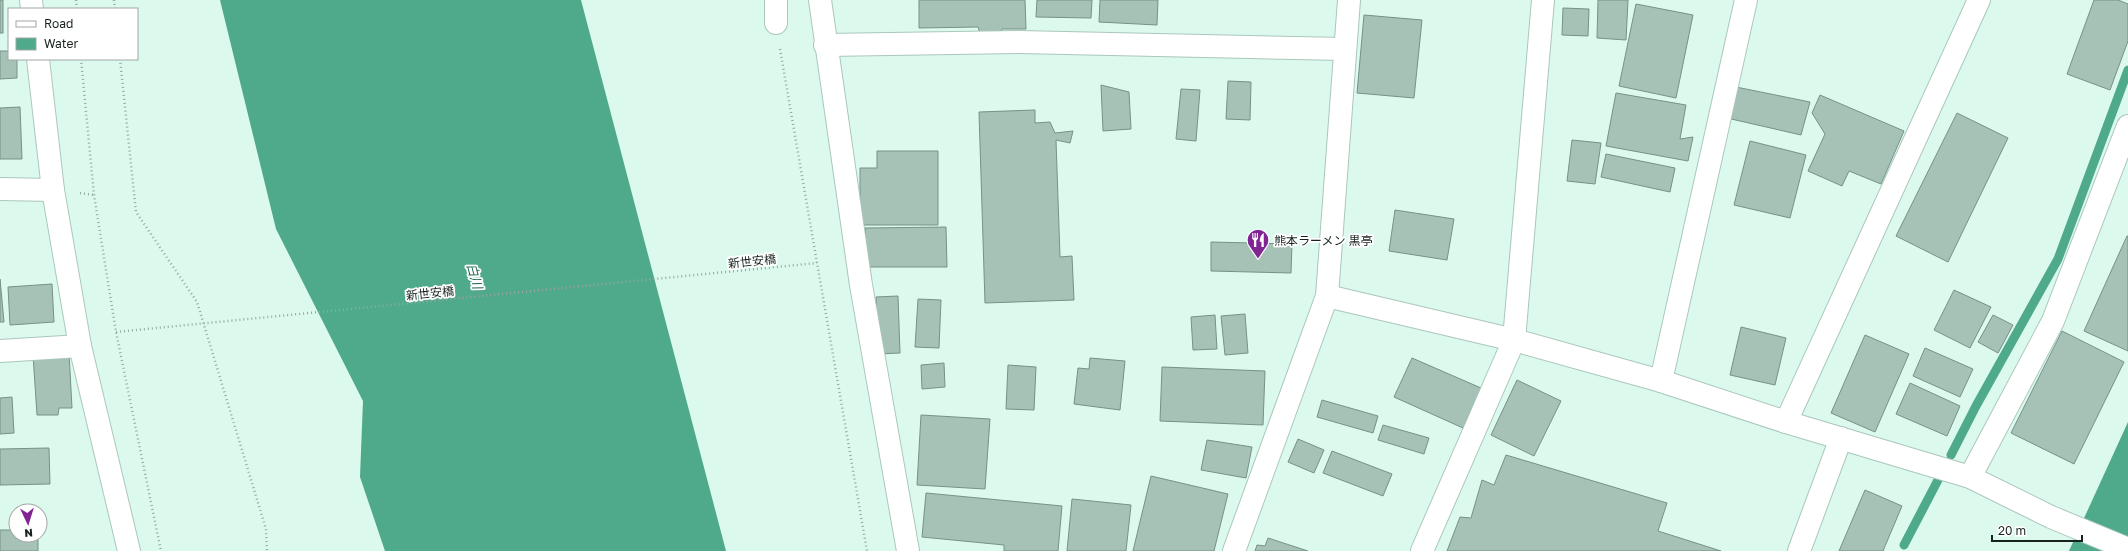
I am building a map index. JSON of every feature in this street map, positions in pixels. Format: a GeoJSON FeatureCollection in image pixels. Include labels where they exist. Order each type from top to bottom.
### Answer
{"type":"FeatureCollection","features":[{"type":"Feature","properties":{"kind":"street"},"geometry":{"type":"LineString","coordinates":[[776,0],[776,23]]}},
{"type":"Feature","properties":{"kind":"street"},"geometry":{"type":"LineString","coordinates":[[820,0],[825,45],[861,285],[908,551]]}},
{"type":"Feature","properties":{"kind":"street"},"geometry":{"type":"LineString","coordinates":[[1234,551],[1327,296],[1344,49],[1349,0]]}},
{"type":"Feature","properties":{"kind":"street"},"geometry":{"type":"LineString","coordinates":[[1422,551],[1514,340],[1543,0]]}},
{"type":"Feature","properties":{"kind":"street"},"geometry":{"type":"LineString","coordinates":[[1661,381],[1746,0]]}},
{"type":"Feature","properties":{"kind":"street"},"geometry":{"type":"LineString","coordinates":[[1786,422],[1979,0]]}},
{"type":"Feature","properties":{"kind":"street"},"geometry":{"type":"LineString","coordinates":[[825,45],[1019,42],[1344,49]]}},
{"type":"Feature","properties":{"kind":"street"},"geometry":{"type":"LineString","coordinates":[[38,60],[53,190],[80,346],[129,551]]}},
{"type":"Feature","properties":{"kind":"street"},"geometry":{"type":"LineString","coordinates":[[1970,477],[2053,321],[2128,126]]}},
{"type":"Feature","properties":{"kind":"street"},"geometry":{"type":"LineString","coordinates":[[0,189],[53,190]]}},
{"type":"Feature","properties":{"kind":"street"},"geometry":{"type":"LineString","coordinates":[[1327,296],[1514,340],[1661,381],[1786,422],[1970,477],[2051,517],[2128,549]]}},
{"type":"Feature","properties":{"kind":"street"},"geometry":{"type":"LineString","coordinates":[[0,351],[80,346]]}},
{"type":"Feature","properties":{"kind":"street"},"geometry":{"type":"LineString","coordinates":[[1799,551],[1841,438]]}},
{"type":"Feature","properties":{"kind":"path"},"geometry":{"type":"LineString","coordinates":[[776,23],[867,551]]}},
{"type":"Feature","properties":{"kind":"path"},"geometry":{"type":"LineString","coordinates":[[81,60],[94,195],[116,332],[161,551]]}},
{"type":"Feature","properties":{"kind":"path"},"geometry":{"type":"LineString","coordinates":[[120,60],[136,212],[197,302],[266,529],[267,551]]}},
{"type":"Feature","properties":{"kind":"path","name":"新世安橋"},"geometry":{"type":"LineString","coordinates":[[116,332],[817,263]]}},
{"type":"Feature","properties":{"kind":"water","name":"白川"},"geometry":{"type":"Polygon","coordinates":[[[220,0],[581,0],[726,551],[385,551],[360,477],[363,401],[276,229],[220,0]]]}},
{"type":"Feature","properties":{"kind":"water"},"geometry":{"type":"Polygon","coordinates":[[[2128,422],[2128,551],[2069,551],[2128,422]]]}},
{"type":"Feature","properties":{"kind":"building"},"geometry":{"type":"Polygon","coordinates":[[[0,0],[3,0],[3,33],[0,33],[0,0]]]}},
{"type":"Feature","properties":{"kind":"building"},"geometry":{"type":"Polygon","coordinates":[[[919,0],[1025,0],[1026,29],[1002,29],[999,37],[981,36],[978,27],[919,28],[919,0]]]}},
{"type":"Feature","properties":{"kind":"building"},"geometry":{"type":"Polygon","coordinates":[[[1037,0],[1092,0],[1091,18],[1036,17],[1037,0]]]}},
{"type":"Feature","properties":{"kind":"building"},"geometry":{"type":"Polygon","coordinates":[[[1100,0],[1158,0],[1157,25],[1099,22],[1100,0]]]}},
{"type":"Feature","properties":{"kind":"building"},"geometry":{"type":"Polygon","coordinates":[[[1598,0],[1628,0],[1626,40],[1597,38],[1598,0]]]}},
{"type":"Feature","properties":{"kind":"building"},"geometry":{"type":"Polygon","coordinates":[[[2094,0],[2118,0],[2128,4],[2128,41],[2110,90],[2067,74],[2094,0]]]}},
{"type":"Feature","properties":{"kind":"building"},"geometry":{"type":"Polygon","coordinates":[[[1636,4],[1693,15],[1676,98],[1619,86],[1636,4]]]}},
{"type":"Feature","properties":{"kind":"building"},"geometry":{"type":"Polygon","coordinates":[[[1563,8],[1589,9],[1588,36],[1562,35],[1563,8]]]}},
{"type":"Feature","properties":{"kind":"building"},"geometry":{"type":"Polygon","coordinates":[[[1364,15],[1422,20],[1414,98],[1357,93],[1364,15]]]}},
{"type":"Feature","properties":{"kind":"building"},"geometry":{"type":"Polygon","coordinates":[[[0,51],[8,51],[8,60],[17,60],[17,78],[0,79],[0,51]]]}},
{"type":"Feature","properties":{"kind":"building"},"geometry":{"type":"Polygon","coordinates":[[[1228,81],[1251,82],[1250,120],[1226,119],[1228,81]]]}},
{"type":"Feature","properties":{"kind":"building"},"geometry":{"type":"Polygon","coordinates":[[[1101,85],[1129,92],[1131,129],[1103,131],[1101,85]]]}},
{"type":"Feature","properties":{"kind":"building"},"geometry":{"type":"Polygon","coordinates":[[[1736,87],[1810,102],[1801,135],[1727,118],[1736,87]]]}},
{"type":"Feature","properties":{"kind":"building"},"geometry":{"type":"Polygon","coordinates":[[[1181,89],[1200,90],[1196,141],[1176,139],[1181,89]]]}},
{"type":"Feature","properties":{"kind":"building"},"geometry":{"type":"Polygon","coordinates":[[[1616,93],[1686,105],[1680,139],[1693,137],[1688,161],[1606,146],[1616,93]]]}},
{"type":"Feature","properties":{"kind":"building"},"geometry":{"type":"Polygon","coordinates":[[[1820,95],[1904,131],[1881,184],[1849,171],[1842,186],[1808,171],[1825,134],[1812,113],[1820,95]]]}},
{"type":"Feature","properties":{"kind":"building"},"geometry":{"type":"Polygon","coordinates":[[[20,107],[22,159],[0,159],[0,108],[20,107]]]}},
{"type":"Feature","properties":{"kind":"building"},"geometry":{"type":"Polygon","coordinates":[[[1035,110],[1035,123],[1050,122],[1055,133],[1073,131],[1070,143],[1056,140],[1060,257],[1072,256],[1074,300],[985,303],[979,112],[1035,110]]]}},
{"type":"Feature","properties":{"kind":"building"},"geometry":{"type":"Polygon","coordinates":[[[1957,113],[2008,138],[1948,262],[1896,236],[1957,113]]]}},
{"type":"Feature","properties":{"kind":"building"},"geometry":{"type":"Polygon","coordinates":[[[1572,140],[1601,143],[1595,184],[1567,181],[1572,140]]]}},
{"type":"Feature","properties":{"kind":"building"},"geometry":{"type":"Polygon","coordinates":[[[1750,141],[1806,155],[1790,218],[1734,205],[1750,141]]]}},
{"type":"Feature","properties":{"kind":"building"},"geometry":{"type":"Polygon","coordinates":[[[877,151],[938,151],[938,225],[860,225],[860,168],[877,168],[877,151]]]}},
{"type":"Feature","properties":{"kind":"building"},"geometry":{"type":"Polygon","coordinates":[[[1606,154],[1675,168],[1670,192],[1601,177],[1606,154]]]}},
{"type":"Feature","properties":{"kind":"building"},"geometry":{"type":"Polygon","coordinates":[[[1395,210],[1454,219],[1447,260],[1389,251],[1395,210]]]}},
{"type":"Feature","properties":{"kind":"building"},"geometry":{"type":"Polygon","coordinates":[[[946,227],[947,267],[866,267],[865,228],[946,227]]]}},
{"type":"Feature","properties":{"kind":"building"},"geometry":{"type":"Polygon","coordinates":[[[2128,236],[2128,351],[2084,331],[2128,236]]]}},
{"type":"Feature","properties":{"kind":"building"},"geometry":{"type":"Polygon","coordinates":[[[1211,242],[1292,244],[1291,273],[1211,271],[1211,242]]]}},
{"type":"Feature","properties":{"kind":"building"},"geometry":{"type":"Polygon","coordinates":[[[0,279],[4,322],[0,322],[0,279]]]}},
{"type":"Feature","properties":{"kind":"building"},"geometry":{"type":"Polygon","coordinates":[[[52,284],[54,322],[10,325],[8,287],[52,284]]]}},
{"type":"Feature","properties":{"kind":"building"},"geometry":{"type":"Polygon","coordinates":[[[1954,290],[1991,307],[1970,348],[1934,330],[1954,290]]]}},
{"type":"Feature","properties":{"kind":"building"},"geometry":{"type":"Polygon","coordinates":[[[898,296],[900,353],[878,354],[876,297],[898,296]]]}},
{"type":"Feature","properties":{"kind":"building"},"geometry":{"type":"Polygon","coordinates":[[[918,299],[941,300],[939,348],[915,347],[918,299]]]}},
{"type":"Feature","properties":{"kind":"building"},"geometry":{"type":"Polygon","coordinates":[[[1245,314],[1248,353],[1225,355],[1221,316],[1245,314]]]}},
{"type":"Feature","properties":{"kind":"building"},"geometry":{"type":"Polygon","coordinates":[[[1215,315],[1217,349],[1193,350],[1191,317],[1215,315]]]}},
{"type":"Feature","properties":{"kind":"building"},"geometry":{"type":"Polygon","coordinates":[[[1993,315],[2013,325],[1998,353],[1978,342],[1993,315]]]}},
{"type":"Feature","properties":{"kind":"building"},"geometry":{"type":"Polygon","coordinates":[[[1741,327],[1786,338],[1775,385],[1730,375],[1741,327]]]}},
{"type":"Feature","properties":{"kind":"building"},"geometry":{"type":"Polygon","coordinates":[[[2062,331],[2124,362],[2074,464],[2011,433],[2062,331]]]}},
{"type":"Feature","properties":{"kind":"building"},"geometry":{"type":"Polygon","coordinates":[[[1865,335],[1909,354],[1875,432],[1831,413],[1865,335]]]}},
{"type":"Feature","properties":{"kind":"building"},"geometry":{"type":"Polygon","coordinates":[[[1925,348],[1973,369],[1960,397],[1913,376],[1925,348]]]}},
{"type":"Feature","properties":{"kind":"building"},"geometry":{"type":"Polygon","coordinates":[[[69,353],[72,408],[59,408],[58,415],[37,415],[33,355],[69,353]]]}},
{"type":"Feature","properties":{"kind":"building"},"geometry":{"type":"Polygon","coordinates":[[[1090,358],[1125,361],[1120,410],[1074,404],[1078,368],[1089,369],[1090,358]]]}},
{"type":"Feature","properties":{"kind":"building"},"geometry":{"type":"Polygon","coordinates":[[[1412,358],[1481,388],[1463,428],[1394,397],[1412,358]]]}},
{"type":"Feature","properties":{"kind":"building"},"geometry":{"type":"Polygon","coordinates":[[[944,363],[945,387],[922,389],[921,365],[944,363]]]}},
{"type":"Feature","properties":{"kind":"building"},"geometry":{"type":"Polygon","coordinates":[[[1008,365],[1036,367],[1034,410],[1006,409],[1008,365]]]}},
{"type":"Feature","properties":{"kind":"building"},"geometry":{"type":"Polygon","coordinates":[[[1162,367],[1265,371],[1263,425],[1160,421],[1162,367]]]}},
{"type":"Feature","properties":{"kind":"building"},"geometry":{"type":"Polygon","coordinates":[[[1517,380],[1561,401],[1534,456],[1491,435],[1517,380]]]}},
{"type":"Feature","properties":{"kind":"building"},"geometry":{"type":"Polygon","coordinates":[[[1910,383],[1960,406],[1947,436],[1896,414],[1910,383]]]}},
{"type":"Feature","properties":{"kind":"building"},"geometry":{"type":"Polygon","coordinates":[[[12,397],[14,433],[0,434],[0,398],[12,397]]]}},
{"type":"Feature","properties":{"kind":"building"},"geometry":{"type":"Polygon","coordinates":[[[1322,400],[1378,416],[1373,433],[1317,417],[1322,400]]]}},
{"type":"Feature","properties":{"kind":"building"},"geometry":{"type":"Polygon","coordinates":[[[921,415],[990,419],[985,489],[917,485],[921,415]]]}},
{"type":"Feature","properties":{"kind":"building"},"geometry":{"type":"Polygon","coordinates":[[[1383,425],[1429,438],[1424,454],[1378,440],[1383,425]]]}},
{"type":"Feature","properties":{"kind":"building"},"geometry":{"type":"Polygon","coordinates":[[[1298,439],[1324,450],[1314,473],[1288,462],[1298,439]]]}},
{"type":"Feature","properties":{"kind":"building"},"geometry":{"type":"Polygon","coordinates":[[[1207,440],[1252,447],[1246,478],[1201,470],[1207,440]]]}},
{"type":"Feature","properties":{"kind":"building"},"geometry":{"type":"Polygon","coordinates":[[[49,448],[50,484],[0,485],[0,449],[49,448]]]}},
{"type":"Feature","properties":{"kind":"building"},"geometry":{"type":"Polygon","coordinates":[[[1332,451],[1392,474],[1383,496],[1323,473],[1332,451]]]}},
{"type":"Feature","properties":{"kind":"building"},"geometry":{"type":"Polygon","coordinates":[[[1506,455],[1667,503],[1658,531],[1721,551],[1447,551],[1460,517],[1471,518],[1482,480],[1494,485],[1506,455]]]}},
{"type":"Feature","properties":{"kind":"building"},"geometry":{"type":"Polygon","coordinates":[[[1151,476],[1228,494],[1214,551],[1133,551],[1151,476]]]}},
{"type":"Feature","properties":{"kind":"building"},"geometry":{"type":"Polygon","coordinates":[[[1865,490],[1902,506],[1883,551],[1839,551],[1865,490]]]}},
{"type":"Feature","properties":{"kind":"building"},"geometry":{"type":"Polygon","coordinates":[[[926,493],[1062,506],[1058,551],[1004,551],[1004,545],[922,537],[926,493]]]}},
{"type":"Feature","properties":{"kind":"building"},"geometry":{"type":"Polygon","coordinates":[[[1072,499],[1131,505],[1126,551],[1067,551],[1072,499]]]}},
{"type":"Feature","properties":{"kind":"building"},"geometry":{"type":"Polygon","coordinates":[[[0,530],[8,530],[8,543],[38,543],[38,551],[0,551],[0,530]]]}},
{"type":"Feature","properties":{"kind":"building"},"geometry":{"type":"Polygon","coordinates":[[[1268,538],[1308,551],[1255,551],[1257,545],[1265,546],[1268,538]]]}},
{"type":"Feature","properties":{"kind":"waterway"},"geometry":{"type":"LineString","coordinates":[[1951,455],[1976,406],[2058,259],[2128,70]]}},
{"type":"Feature","properties":{"kind":"waterway"},"geometry":{"type":"LineString","coordinates":[[1904,545],[1938,480]]}},
{"type":"Feature","properties":{"kind":"place","name":"熊本ラーメン 黒亭"},"geometry":{"type":"Point","coordinates":[1258,260]}}]}
